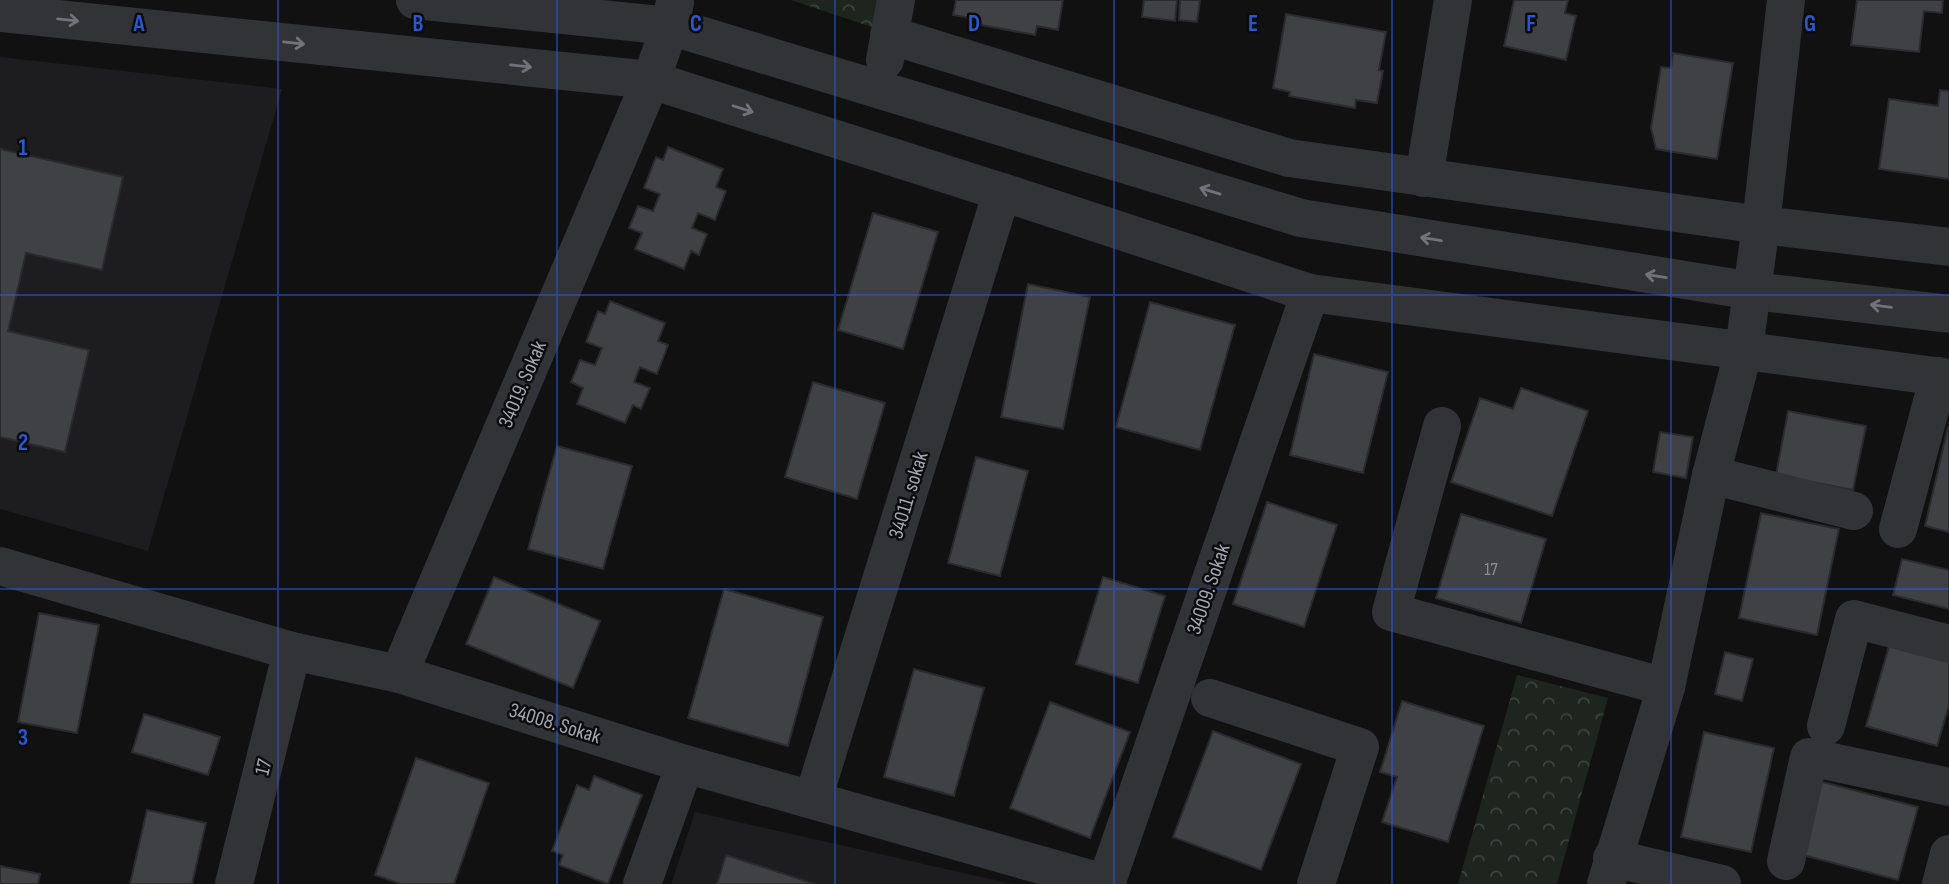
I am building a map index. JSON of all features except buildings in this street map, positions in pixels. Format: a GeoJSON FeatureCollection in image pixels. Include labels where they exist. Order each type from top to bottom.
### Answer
{"type":"FeatureCollection","features":[{"type":"Feature","properties":{"kind":"street"},"geometry":{"type":"LineString","coordinates":[[415,0],[673,13],[879,90],[1301,218],[1753,291],[1949,314]]}},
{"type":"Feature","properties":{"kind":"street"},"geometry":{"type":"LineString","coordinates":[[1424,178],[1453,0]]}},
{"type":"Feature","properties":{"kind":"street"},"geometry":{"type":"LineString","coordinates":[[1722,884],[1609,871],[1665,687],[1711,474],[1744,349],[1786,0]]}},
{"type":"Feature","properties":{"kind":"street"},"geometry":{"type":"LineString","coordinates":[[0,13],[648,86],[1002,192],[1310,293],[1944,377],[1898,529]]}},
{"type":"Feature","properties":{"kind":"street","name":"34019. Sokak"},"geometry":{"type":"LineString","coordinates":[[399,674],[648,86],[673,13]]}},
{"type":"Feature","properties":{"kind":"street"},"geometry":{"type":"LineString","coordinates":[[879,90],[893,18],[1289,158],[1761,225],[1949,247]]}},
{"type":"Feature","properties":{"kind":"street","name":"34011. sokak"},"geometry":{"type":"LineString","coordinates":[[813,799],[1002,192]]}},
{"type":"Feature","properties":{"kind":"street","name":"34009. Sokak"},"geometry":{"type":"LineString","coordinates":[[1107,884],[1310,293]]}},
{"type":"Feature","properties":{"kind":"street"},"geometry":{"type":"LineString","coordinates":[[1442,426],[1391,612],[1665,687]]}},
{"type":"Feature","properties":{"kind":"street"},"geometry":{"type":"LineString","coordinates":[[1711,474],[1854,511]]}},
{"type":"Feature","properties":{"kind":"street","name":"34008. Sokak"},"geometry":{"type":"LineString","coordinates":[[0,566],[292,651],[399,674],[685,764],[1107,884]]}},
{"type":"Feature","properties":{"kind":"street"},"geometry":{"type":"LineString","coordinates":[[1826,726],[1854,619],[1949,645]]}},
{"type":"Feature","properties":{"kind":"street","name":"17"},"geometry":{"type":"LineString","coordinates":[[233,884],[292,651]]}},
{"type":"Feature","properties":{"kind":"street"},"geometry":{"type":"LineString","coordinates":[[1210,698],[1360,747],[1316,884]]}},
{"type":"Feature","properties":{"kind":"street"},"geometry":{"type":"LineString","coordinates":[[1786,861],[1809,757],[1949,787]]}},
{"type":"Feature","properties":{"kind":"street"},"geometry":{"type":"LineString","coordinates":[[642,884],[685,764]]}},
{"type":"Feature","properties":{"kind":"street"},"geometry":{"type":"LineString","coordinates":[[1941,884],[1949,854]]}},
{"type":"Feature","properties":{"kind":"shaded area"},"geometry":{"type":"Polygon","coordinates":[[[0,57],[282,89],[148,551],[0,509],[0,57]]]}},
{"type":"Feature","properties":{"kind":"shaded area"},"geometry":{"type":"Polygon","coordinates":[[[695,812],[1012,884],[671,884],[695,812]]]}},
{"type":"Feature","properties":{"kind":"green space"},"geometry":{"type":"Polygon","coordinates":[[[791,0],[888,0],[881,30],[791,0]]]}},
{"type":"Feature","properties":{"kind":"green space"},"geometry":{"type":"Polygon","coordinates":[[[1517,675],[1608,698],[1557,884],[1458,884],[1517,675]]]}}]}
